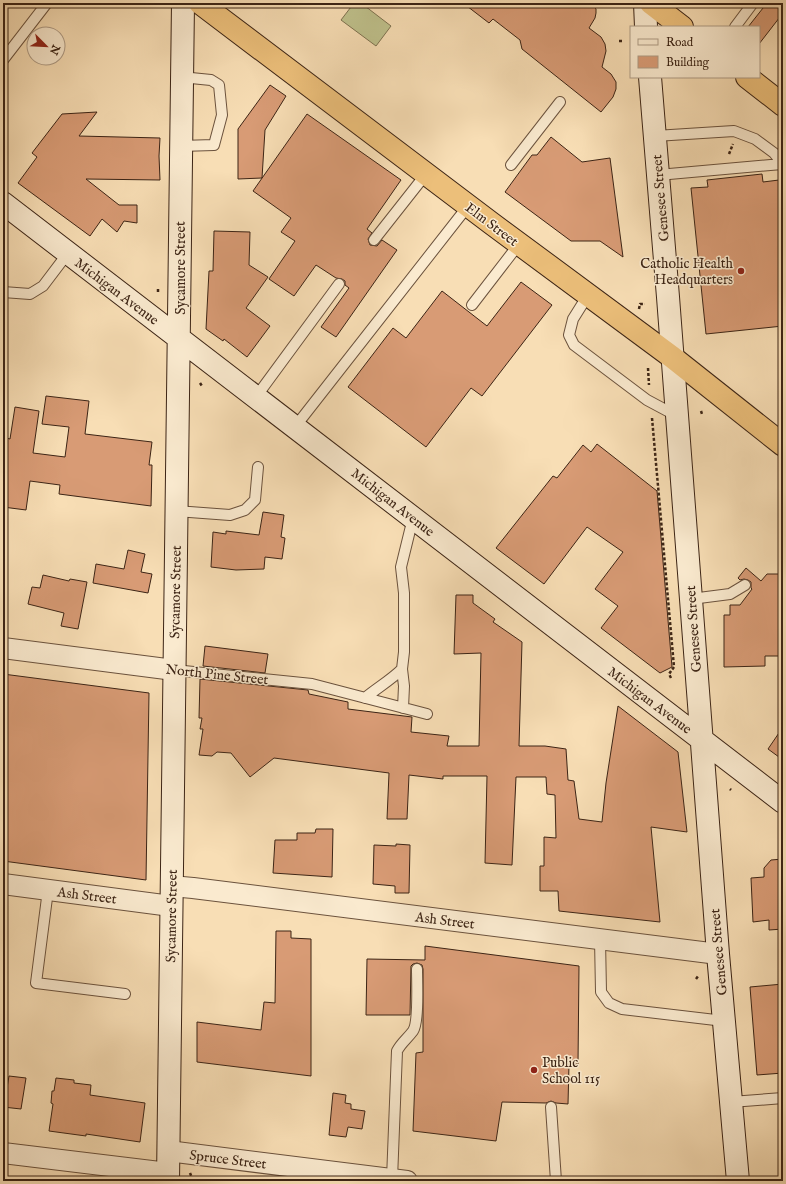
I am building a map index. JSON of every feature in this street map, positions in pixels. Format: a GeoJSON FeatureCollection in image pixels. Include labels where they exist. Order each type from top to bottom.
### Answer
{"type":"FeatureCollection","features":[{"type":"Feature","properties":{"kind":"highway","name":"Elm Street"},"geometry":{"type":"LineString","coordinates":[[200,3],[468,206],[672,357],[783,445]]}},
{"type":"Feature","properties":{"kind":"highway"},"geometry":{"type":"LineString","coordinates":[[652,3],[681,26]]}},
{"type":"Feature","properties":{"kind":"highway"},"geometry":{"type":"LineString","coordinates":[[748,78],[783,105]]}},
{"type":"Feature","properties":{"kind":"street","name":"Sycamore Street"},"geometry":{"type":"LineString","coordinates":[[168,1177],[183,3]]}},
{"type":"Feature","properties":{"kind":"street"},"geometry":{"type":"LineString","coordinates":[[645,3],[646,26]]}},
{"type":"Feature","properties":{"kind":"street","name":"Genesee Street"},"geometry":{"type":"LineString","coordinates":[[650,78],[718,954],[738,1181]]}},
{"type":"Feature","properties":{"kind":"street","name":"Michigan Avenue"},"geometry":{"type":"LineString","coordinates":[[3,203],[783,802]]}},
{"type":"Feature","properties":{"kind":"street","name":"North Pine Street"},"geometry":{"type":"LineString","coordinates":[[3,648],[174,670]]}},
{"type":"Feature","properties":{"kind":"street","name":"Ash Street"},"geometry":{"type":"LineString","coordinates":[[3,884],[48,890],[171,896],[201,889],[718,954]]}},
{"type":"Feature","properties":{"kind":"street","name":"Spruce Street"},"geometry":{"type":"LineString","coordinates":[[168,1151],[399,1180]]}},
{"type":"Feature","properties":{"kind":"street"},"geometry":{"type":"LineString","coordinates":[[3,1153],[168,1177]]}},
{"type":"Feature","properties":{"kind":"lane"},"geometry":{"type":"LineString","coordinates":[[736,26],[753,3]]}},
{"type":"Feature","properties":{"kind":"lane"},"geometry":{"type":"LineString","coordinates":[[3,60],[43,4]]}},
{"type":"Feature","properties":{"kind":"lane"},"geometry":{"type":"LineString","coordinates":[[180,146],[214,145],[222,114],[219,85],[211,80],[181,77]]}},
{"type":"Feature","properties":{"kind":"lane"},"geometry":{"type":"LineString","coordinates":[[511,165],[560,102]]}},
{"type":"Feature","properties":{"kind":"lane"},"geometry":{"type":"LineString","coordinates":[[655,136],[734,131],[755,139],[774,153],[783,164]]}},
{"type":"Feature","properties":{"kind":"lane"},"geometry":{"type":"LineString","coordinates":[[658,175],[783,164]]}},
{"type":"Feature","properties":{"kind":"lane"},"geometry":{"type":"LineString","coordinates":[[374,240],[426,174]]}},
{"type":"Feature","properties":{"kind":"lane"},"geometry":{"type":"LineString","coordinates":[[294,427],[468,206]]}},
{"type":"Feature","properties":{"kind":"lane"},"geometry":{"type":"LineString","coordinates":[[472,305],[519,244]]}},
{"type":"Feature","properties":{"kind":"lane"},"geometry":{"type":"LineString","coordinates":[[3,292],[30,294],[43,286],[68,253]]}},
{"type":"Feature","properties":{"kind":"lane"},"geometry":{"type":"LineString","coordinates":[[256,397],[339,284]]}},
{"type":"Feature","properties":{"kind":"lane"},"geometry":{"type":"LineString","coordinates":[[588,295],[573,319],[569,335],[574,345],[650,401],[677,416]]}},
{"type":"Feature","properties":{"kind":"lane"},"geometry":{"type":"LineString","coordinates":[[176,511],[230,515],[245,510],[255,500],[258,467]]}},
{"type":"Feature","properties":{"kind":"lane"},"geometry":{"type":"LineString","coordinates":[[403,708],[405,696],[402,669],[404,652],[404,594],[400,567],[413,518]]}},
{"type":"Feature","properties":{"kind":"lane"},"geometry":{"type":"LineString","coordinates":[[691,599],[730,594],[745,585]]}},
{"type":"Feature","properties":{"kind":"lane"},"geometry":{"type":"LineString","coordinates":[[365,698],[393,678],[402,669]]}},
{"type":"Feature","properties":{"kind":"lane","name":"North Pine Street"},"geometry":{"type":"LineString","coordinates":[[174,670],[312,684],[427,714]]}},
{"type":"Feature","properties":{"kind":"lane"},"geometry":{"type":"LineString","coordinates":[[48,890],[36,983],[125,994]]}},
{"type":"Feature","properties":{"kind":"lane"},"geometry":{"type":"LineString","coordinates":[[600,939],[601,992],[609,1003],[622,1009],[724,1021]]}},
{"type":"Feature","properties":{"kind":"lane"},"geometry":{"type":"LineString","coordinates":[[399,1180],[397,1051],[402,1042],[413,1031],[416,1022],[417,969]]}},
{"type":"Feature","properties":{"kind":"lane"},"geometry":{"type":"LineString","coordinates":[[731,1102],[783,1098]]}},
{"type":"Feature","properties":{"kind":"lane"},"geometry":{"type":"LineString","coordinates":[[550,1107],[556,1181]]}},
{"type":"Feature","properties":{"kind":"path"},"geometry":{"type":"LineString","coordinates":[[729,154],[735,140]]}},
{"type":"Feature","properties":{"kind":"path"},"geometry":{"type":"LineString","coordinates":[[639,309],[640,304],[645,304]]}},
{"type":"Feature","properties":{"kind":"path"},"geometry":{"type":"LineString","coordinates":[[651,370],[648,368],[674,667],[669,674],[671,678]]}},
{"type":"Feature","properties":{"kind":"path"},"geometry":{"type":"LineString","coordinates":[[696,979],[699,975]]}},
{"type":"Feature","properties":{"kind":"path"},"geometry":{"type":"LineString","coordinates":[[190,1173],[192,1178]]}},
{"type":"Feature","properties":{"kind":"green space"},"geometry":{"type":"Polygon","coordinates":[[[354,3],[361,3],[391,26],[376,46],[341,20],[354,3]]]}},
{"type":"Feature","properties":{"kind":"building"},"geometry":{"type":"Polygon","coordinates":[[[463,3],[592,3],[596,9],[596,13],[595,18],[589,28],[601,37],[605,44],[606,51],[602,67],[611,74],[616,82],[616,89],[613,97],[601,112],[522,49],[520,40],[493,19],[489,23],[463,3]]]}},
{"type":"Feature","properties":{"kind":"building"},"geometry":{"type":"Polygon","coordinates":[[[767,3],[783,3],[783,13],[760,43],[760,26],[749,26],[767,3]]]}},
{"type":"Feature","properties":{"kind":"building"},"geometry":{"type":"Polygon","coordinates":[[[270,85],[286,96],[265,130],[262,178],[238,179],[238,129],[270,85]]]}},
{"type":"Feature","properties":{"kind":"building"},"geometry":{"type":"Polygon","coordinates":[[[97,112],[79,136],[160,138],[160,180],[86,179],[119,205],[137,205],[137,223],[124,221],[117,232],[102,219],[90,236],[18,183],[37,157],[32,153],[62,114],[97,112]]]}},
{"type":"Feature","properties":{"kind":"building"},"geometry":{"type":"Polygon","coordinates":[[[307,114],[401,180],[367,229],[372,233],[368,239],[370,245],[377,246],[382,240],[397,250],[336,337],[321,327],[349,288],[345,285],[345,281],[336,278],[316,265],[294,296],[269,279],[295,241],[281,232],[291,218],[253,191],[307,114]]]}},
{"type":"Feature","properties":{"kind":"building"},"geometry":{"type":"Polygon","coordinates":[[[551,137],[582,162],[610,158],[623,257],[600,241],[571,241],[505,192],[532,155],[537,155],[551,137]]]}},
{"type":"Feature","properties":{"kind":"building","name":"Catholic Health Headquarters"},"geometry":{"type":"Polygon","coordinates":[[[762,174],[763,182],[779,180],[783,216],[783,326],[706,334],[691,188],[708,187],[707,180],[762,174]]]}},
{"type":"Feature","properties":{"kind":"building"},"geometry":{"type":"Polygon","coordinates":[[[214,231],[250,232],[249,265],[268,277],[246,308],[270,326],[247,357],[224,339],[223,341],[206,329],[209,271],[213,271],[214,231]]]}},
{"type":"Feature","properties":{"kind":"building"},"geometry":{"type":"Polygon","coordinates":[[[521,282],[552,305],[482,396],[471,388],[426,447],[348,387],[393,328],[406,338],[442,291],[487,326],[521,282]]]}},
{"type":"Feature","properties":{"kind":"building"},"geometry":{"type":"Polygon","coordinates":[[[46,396],[89,401],[85,434],[152,442],[149,465],[152,465],[151,506],[59,494],[60,485],[30,481],[26,510],[3,507],[3,437],[10,439],[15,407],[39,411],[33,453],[65,457],[69,427],[42,424],[46,396]]]}},
{"type":"Feature","properties":{"kind":"building"},"geometry":{"type":"Polygon","coordinates":[[[597,444],[657,491],[672,667],[660,673],[601,628],[618,606],[595,589],[623,552],[587,527],[544,584],[496,548],[553,476],[557,478],[583,445],[591,452],[597,444]]]}},
{"type":"Feature","properties":{"kind":"building"},"geometry":{"type":"Polygon","coordinates":[[[263,512],[284,515],[281,537],[285,538],[282,559],[265,557],[264,569],[236,570],[211,567],[213,532],[226,534],[226,531],[259,535],[263,512]]]}},
{"type":"Feature","properties":{"kind":"building"},"geometry":{"type":"Polygon","coordinates":[[[128,550],[145,554],[141,572],[152,574],[148,593],[93,583],[96,564],[124,569],[128,550]]]}},
{"type":"Feature","properties":{"kind":"building"},"geometry":{"type":"Polygon","coordinates":[[[746,568],[761,581],[767,574],[783,574],[783,656],[765,656],[765,666],[724,667],[724,615],[730,615],[730,605],[740,605],[752,589],[751,582],[744,579],[740,580],[738,578],[746,568]]]}},
{"type":"Feature","properties":{"kind":"building"},"geometry":{"type":"Polygon","coordinates":[[[43,575],[69,581],[70,579],[87,582],[78,629],[61,626],[64,613],[28,604],[32,587],[40,588],[43,575]]]}},
{"type":"Feature","properties":{"kind":"building"},"geometry":{"type":"Polygon","coordinates":[[[456,595],[473,595],[473,603],[495,619],[493,622],[522,642],[519,746],[545,746],[566,749],[568,780],[574,781],[579,819],[602,822],[606,783],[618,706],[678,752],[687,832],[651,827],[660,922],[559,911],[558,891],[540,891],[540,866],[544,866],[544,837],[556,838],[555,795],[547,794],[546,777],[516,777],[512,865],[485,863],[487,776],[443,776],[443,779],[409,775],[407,819],[387,819],[389,773],[274,758],[250,777],[231,753],[217,752],[212,756],[199,755],[203,729],[200,729],[202,718],[199,718],[200,679],[308,690],[309,694],[348,702],[348,709],[412,717],[411,732],[449,736],[447,746],[479,746],[481,653],[454,654],[456,595]]]}},
{"type":"Feature","properties":{"kind":"building"},"geometry":{"type":"Polygon","coordinates":[[[205,646],[268,654],[265,673],[203,666],[205,646]]]}},
{"type":"Feature","properties":{"kind":"building"},"geometry":{"type":"Polygon","coordinates":[[[3,674],[149,693],[146,880],[3,861],[3,674]]]}},
{"type":"Feature","properties":{"kind":"building"},"geometry":{"type":"Polygon","coordinates":[[[783,727],[783,760],[768,749],[783,727]]]}},
{"type":"Feature","properties":{"kind":"building"},"geometry":{"type":"Polygon","coordinates":[[[316,829],[333,829],[332,877],[273,873],[275,840],[297,840],[297,833],[315,833],[316,829]]]}},
{"type":"Feature","properties":{"kind":"building"},"geometry":{"type":"Polygon","coordinates":[[[396,844],[410,845],[409,893],[395,893],[395,886],[373,884],[374,845],[396,846],[396,844]]]}},
{"type":"Feature","properties":{"kind":"building"},"geometry":{"type":"Polygon","coordinates":[[[783,859],[783,929],[769,930],[769,920],[753,922],[751,878],[764,877],[764,868],[771,860],[783,859]]]}},
{"type":"Feature","properties":{"kind":"building"},"geometry":{"type":"Polygon","coordinates":[[[276,931],[291,931],[291,938],[311,939],[311,1076],[197,1062],[197,1022],[261,1030],[264,1002],[275,1003],[276,931]]]}},
{"type":"Feature","properties":{"kind":"building"},"geometry":{"type":"Polygon","coordinates":[[[425,946],[579,966],[578,1064],[569,1064],[568,1104],[551,1101],[546,1103],[502,1102],[496,1141],[413,1131],[416,1053],[423,1052],[422,965],[417,963],[411,966],[410,1015],[366,1015],[367,959],[425,960],[425,946]]]}},
{"type":"Feature","properties":{"kind":"building"},"geometry":{"type":"Polygon","coordinates":[[[783,984],[783,1073],[757,1075],[750,987],[783,984]]]}},
{"type":"Feature","properties":{"kind":"building"},"geometry":{"type":"Polygon","coordinates":[[[9,1076],[26,1078],[21,1109],[3,1107],[3,1088],[7,1088],[9,1076]]]}},
{"type":"Feature","properties":{"kind":"building"},"geometry":{"type":"Polygon","coordinates":[[[56,1078],[74,1080],[74,1083],[91,1085],[90,1095],[145,1103],[140,1142],[86,1134],[86,1136],[49,1131],[53,1104],[51,1103],[52,1091],[54,1091],[56,1078]]]}},
{"type":"Feature","properties":{"kind":"building"},"geometry":{"type":"Polygon","coordinates":[[[333,1093],[346,1095],[345,1103],[351,1104],[351,1109],[365,1111],[362,1129],[348,1127],[346,1137],[329,1135],[333,1093]]]}},
{"type":"Feature","properties":{"kind":"place","name":"Catholic Health Headquarters"},"geometry":{"type":"Point","coordinates":[741,271]}},
{"type":"Feature","properties":{"kind":"place","name":"Public School 115"},"geometry":{"type":"Point","coordinates":[534,1070]}}]}
